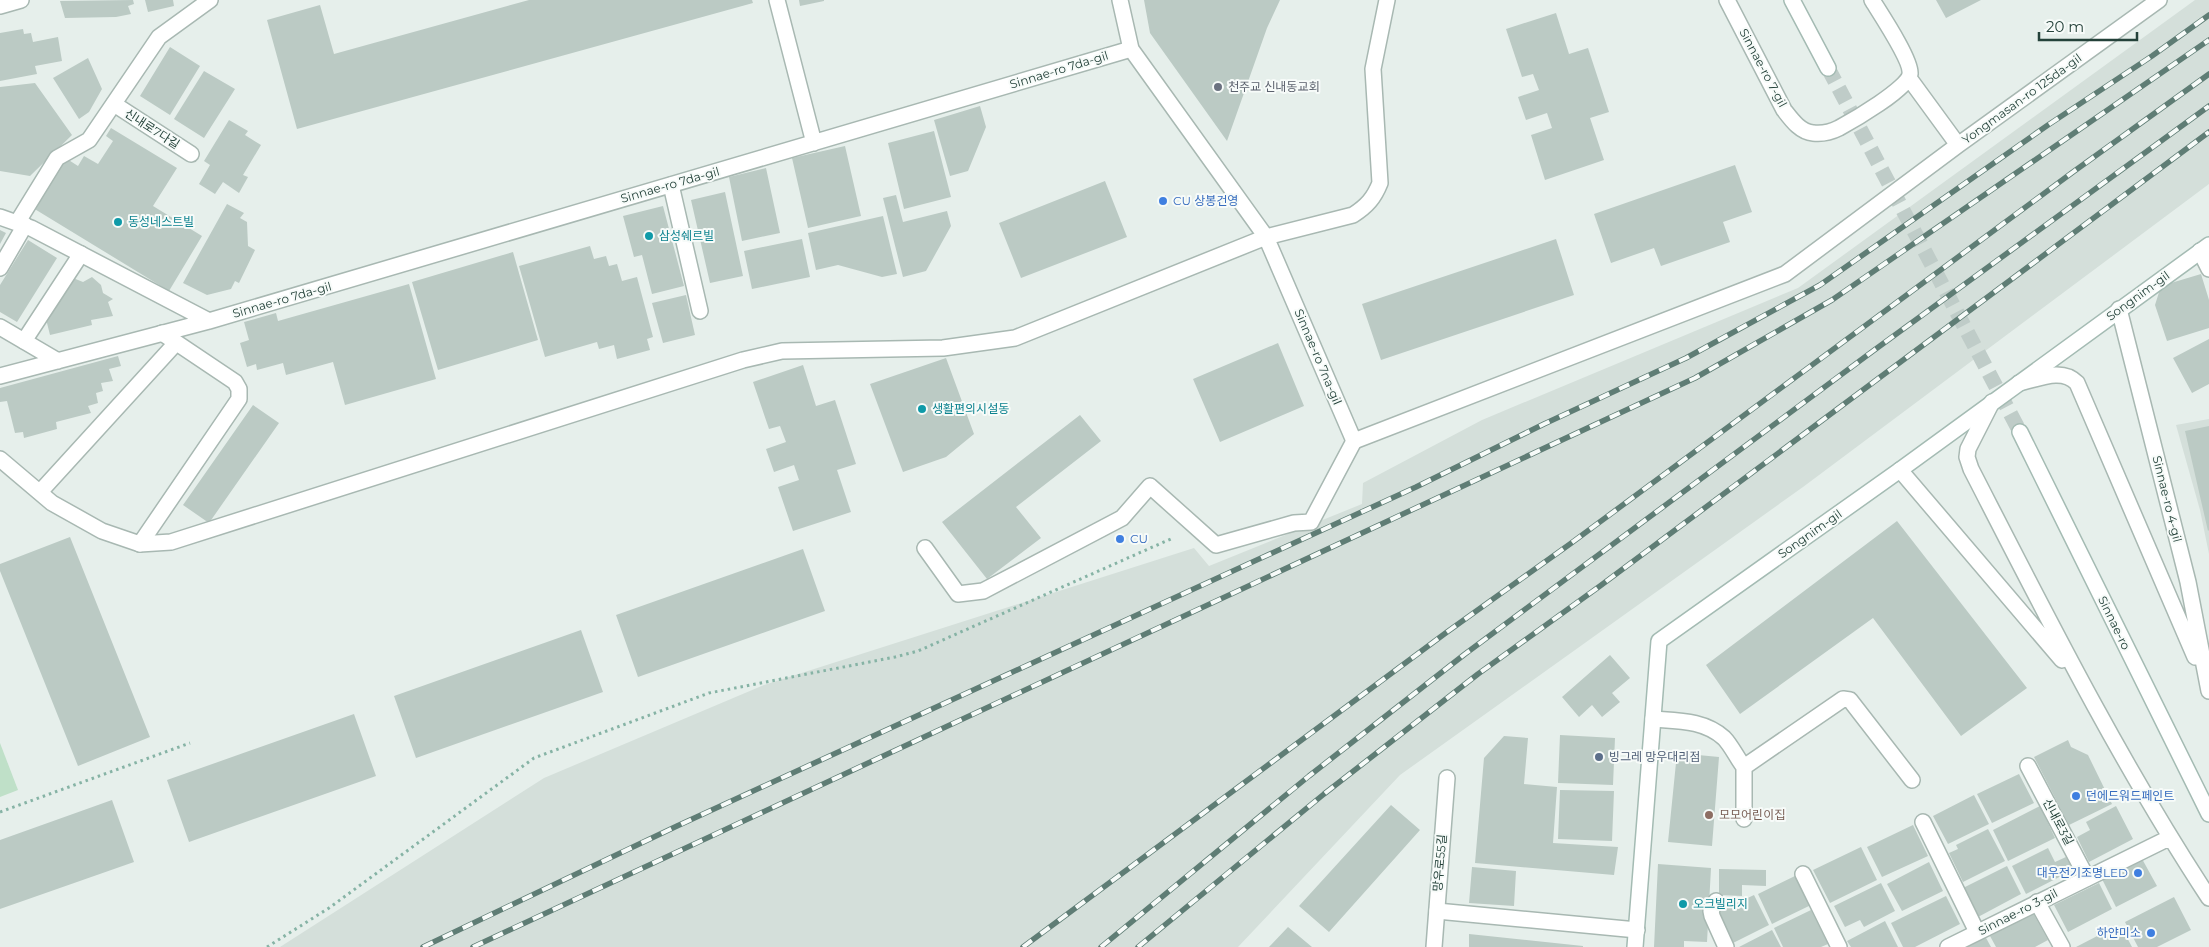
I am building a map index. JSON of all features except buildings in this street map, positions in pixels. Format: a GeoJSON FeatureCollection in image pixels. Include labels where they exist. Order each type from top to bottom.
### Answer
{"type":"FeatureCollection","features":[{"type":"Feature","properties":{"kind":"street"},"geometry":{"type":"LineString","coordinates":[[0,6],[21,0]]}},
{"type":"Feature","properties":{"kind":"street"},"geometry":{"type":"LineString","coordinates":[[0,268],[21,224],[57,158],[89,140],[159,37],[210,0]]}},
{"type":"Feature","properties":{"kind":"street"},"geometry":{"type":"LineString","coordinates":[[777,0],[814,143]]}},
{"type":"Feature","properties":{"kind":"street","name":"Sinnae-ro 7na-gil"},"geometry":{"type":"LineString","coordinates":[[1120,0],[1131,49],[1266,237],[1354,441]]}},
{"type":"Feature","properties":{"kind":"street"},"geometry":{"type":"LineString","coordinates":[[0,459],[52,503],[102,531],[140,544],[171,542],[744,360],[782,351],[943,348],[1015,338],[1266,237],[1353,216],[1365,208],[1374,198],[1380,183],[1373,68],[1387,0]]}},
{"type":"Feature","properties":{"kind":"street","name":"Sinnae-ro 7-gil"},"geometry":{"type":"LineString","coordinates":[[1727,0],[1784,110],[1795,124],[1810,133],[1825,133],[1838,128],[1901,89],[1909,78]]}},
{"type":"Feature","properties":{"kind":"street"},"geometry":{"type":"LineString","coordinates":[[1792,0],[1828,68]]}},
{"type":"Feature","properties":{"kind":"street"},"geometry":{"type":"LineString","coordinates":[[1872,0],[1906,60],[1910,74],[1909,78],[1958,145]]}},
{"type":"Feature","properties":{"kind":"street","name":"Yongmasan-ro 125da-gil"},"geometry":{"type":"LineString","coordinates":[[1354,441],[1785,274],[1958,145],[2159,0]]}},
{"type":"Feature","properties":{"kind":"street","name":"Sinnae-ro 7da-gil"},"geometry":{"type":"LineString","coordinates":[[0,376],[210,321],[1131,49]]}},
{"type":"Feature","properties":{"kind":"street","name":"신내로7다길"},"geometry":{"type":"LineString","coordinates":[[114,104],[191,154]]}},
{"type":"Feature","properties":{"kind":"street"},"geometry":{"type":"LineString","coordinates":[[671,185],[700,311]]}},
{"type":"Feature","properties":{"kind":"street"},"geometry":{"type":"LineString","coordinates":[[0,217],[21,224],[210,321]]}},
{"type":"Feature","properties":{"kind":"street"},"geometry":{"type":"LineString","coordinates":[[2204,248],[2209,270]]}},
{"type":"Feature","properties":{"kind":"street","name":"Songnim-gil"},"geometry":{"type":"LineString","coordinates":[[1635,947],[1659,641],[1900,470],[2204,248]]}},
{"type":"Feature","properties":{"kind":"street"},"geometry":{"type":"LineString","coordinates":[[24,341],[81,254]]}},
{"type":"Feature","properties":{"kind":"street","name":"Sinnae-ro 4-gil"},"geometry":{"type":"LineString","coordinates":[[2119,309],[2204,644],[2208,688]]}},
{"type":"Feature","properties":{"kind":"street"},"geometry":{"type":"LineString","coordinates":[[0,327],[58,361]]}},
{"type":"Feature","properties":{"kind":"street"},"geometry":{"type":"LineString","coordinates":[[140,544],[239,399],[239,389],[235,382],[162,333]]}},
{"type":"Feature","properties":{"kind":"street"},"geometry":{"type":"LineString","coordinates":[[40,492],[176,343]]}},
{"type":"Feature","properties":{"kind":"street"},"geometry":{"type":"LineString","coordinates":[[2019,383],[2060,374],[2072,378],[2077,383],[2208,688]]}},
{"type":"Feature","properties":{"kind":"street"},"geometry":{"type":"LineString","coordinates":[[1992,402],[1968,449],[1969,464],[2080,680],[2169,838],[2209,898]]}},
{"type":"Feature","properties":{"kind":"street","name":"Sinnae-ro"},"geometry":{"type":"LineString","coordinates":[[2020,432],[2209,814]]}},
{"type":"Feature","properties":{"kind":"street"},"geometry":{"type":"LineString","coordinates":[[925,548],[958,594],[970,594],[983,591],[1122,518],[1150,486],[1216,545],[1294,523],[1311,522],[1354,441]]}},
{"type":"Feature","properties":{"kind":"street"},"geometry":{"type":"LineString","coordinates":[[1900,470],[2080,680]]}},
{"type":"Feature","properties":{"kind":"street"},"geometry":{"type":"LineString","coordinates":[[1744,768],[1843,699],[1850,700],[1855,704],[1912,780]]}},
{"type":"Feature","properties":{"kind":"street"},"geometry":{"type":"LineString","coordinates":[[1653,719],[1683,721],[1703,725],[1725,739],[1744,768],[1744,819]]}},
{"type":"Feature","properties":{"kind":"street","name":"신내로3길"},"geometry":{"type":"LineString","coordinates":[[2028,766],[2087,878]]}},
{"type":"Feature","properties":{"kind":"street","name":"망우로55길"},"geometry":{"type":"LineString","coordinates":[[1434,947],[1447,778]]}},
{"type":"Feature","properties":{"kind":"street"},"geometry":{"type":"LineString","coordinates":[[1923,822],[1977,932]]}},
{"type":"Feature","properties":{"kind":"street","name":"Sinnae-ro 3-gil"},"geometry":{"type":"LineString","coordinates":[[1948,947],[2169,838]]}},
{"type":"Feature","properties":{"kind":"street"},"geometry":{"type":"LineString","coordinates":[[1803,874],[1839,947]]}},
{"type":"Feature","properties":{"kind":"street"},"geometry":{"type":"LineString","coordinates":[[1716,901],[1712,916],[1726,947]]}},
{"type":"Feature","properties":{"kind":"street"},"geometry":{"type":"LineString","coordinates":[[2037,902],[2062,947]]}},
{"type":"Feature","properties":{"kind":"street"},"geometry":{"type":"LineString","coordinates":[[1436,911],[1636,930]]}},
{"type":"Feature","properties":{"kind":"path"},"geometry":{"type":"LineString","coordinates":[[266,947],[329,908],[534,758],[710,693],[918,651],[1197,528]]}},
{"type":"Feature","properties":{"kind":"path"},"geometry":{"type":"LineString","coordinates":[[0,812],[190,743]]}},
{"type":"Feature","properties":{"kind":"shaded area"},"geometry":{"type":"Polygon","coordinates":[[[2195,0],[2209,0],[2209,184],[1803,487],[1400,775],[1238,947],[280,947],[544,778],[764,685],[1194,548],[1209,566],[1362,504],[1363,483],[1482,420],[1798,288],[2195,0]]]}},
{"type":"Feature","properties":{"kind":"shaded area"},"geometry":{"type":"Polygon","coordinates":[[[2209,419],[2209,554],[2200,510],[2176,425],[2209,419]]]}},
{"type":"Feature","properties":{"kind":"green space"},"geometry":{"type":"Polygon","coordinates":[[[0,743],[18,790],[0,797],[0,743]]]}},
{"type":"Feature","properties":{"kind":"tunnel"},"geometry":{"type":"LineString","coordinates":[[1828,68],[2020,432]]}},
{"type":"Feature","properties":{"kind":"railway"},"geometry":{"type":"LineString","coordinates":[[423,947],[677,826],[1416,487],[1544,424],[1686,358],[1820,285],[2209,15]]}},
{"type":"Feature","properties":{"kind":"railway"},"geometry":{"type":"LineString","coordinates":[[473,947],[1695,378],[1832,300],[2209,40]]}},
{"type":"Feature","properties":{"kind":"railway"},"geometry":{"type":"LineString","coordinates":[[1023,947],[1447,632],[1570,544],[2073,172],[2209,74]]}},
{"type":"Feature","properties":{"kind":"railway"},"geometry":{"type":"LineString","coordinates":[[1101,947],[1309,776],[1465,654],[1873,351],[2209,106]]}},
{"type":"Feature","properties":{"kind":"railway"},"geometry":{"type":"LineString","coordinates":[[1138,947],[1324,794],[1478,674],[1600,586],[2209,132]]}},
{"type":"Feature","properties":{"kind":"place","name":"천주교 신내동교회"},"geometry":{"type":"Point","coordinates":[1218,87]}},
{"type":"Feature","properties":{"kind":"place","name":"CU 상봉건영"},"geometry":{"type":"Point","coordinates":[1163,201]}},
{"type":"Feature","properties":{"kind":"place","name":"동성네스트빌"},"geometry":{"type":"Point","coordinates":[118,222]}},
{"type":"Feature","properties":{"kind":"place","name":"삼성쉐르빌"},"geometry":{"type":"Point","coordinates":[649,236]}},
{"type":"Feature","properties":{"kind":"place","name":"생활편의시설동"},"geometry":{"type":"Point","coordinates":[922,409]}},
{"type":"Feature","properties":{"kind":"place","name":"CU"},"geometry":{"type":"Point","coordinates":[1120,539]}},
{"type":"Feature","properties":{"kind":"place","name":"빙그레 망우대리점"},"geometry":{"type":"Point","coordinates":[1599,757]}},
{"type":"Feature","properties":{"kind":"place","name":"던에드워드페인트"},"geometry":{"type":"Point","coordinates":[2076,796]}},
{"type":"Feature","properties":{"kind":"place","name":"모모어린이집"},"geometry":{"type":"Point","coordinates":[1709,815]}},
{"type":"Feature","properties":{"kind":"place","name":"대우전기조명LED"},"geometry":{"type":"Point","coordinates":[2138,873]}},
{"type":"Feature","properties":{"kind":"place","name":"오크빌리지"},"geometry":{"type":"Point","coordinates":[1683,904]}},
{"type":"Feature","properties":{"kind":"place","name":"하얀미소"},"geometry":{"type":"Point","coordinates":[2151,933]}}]}
